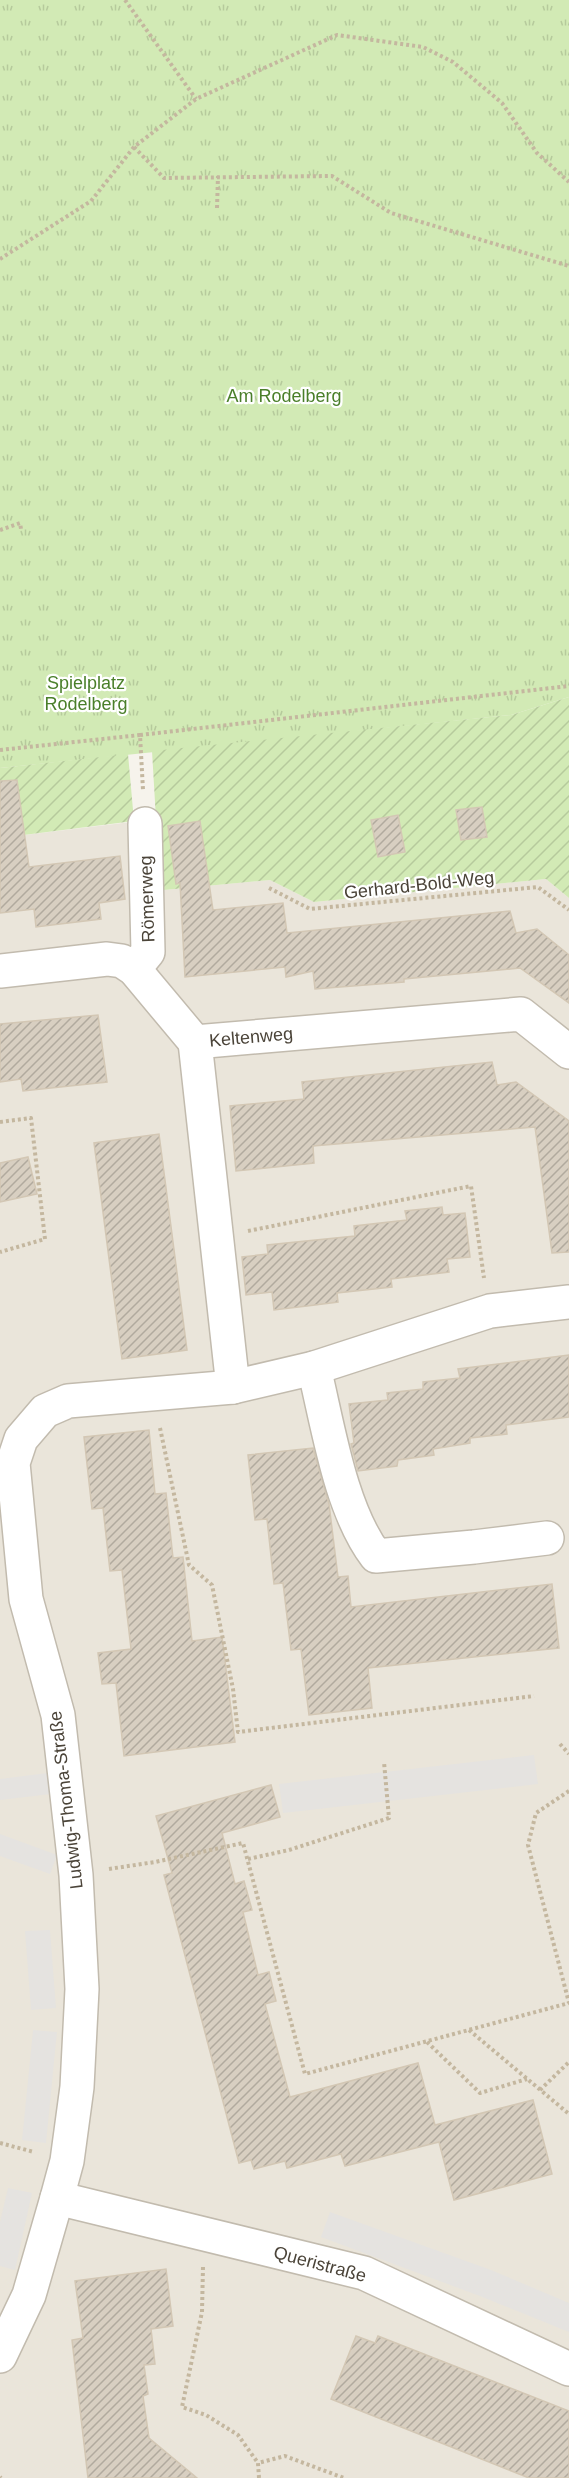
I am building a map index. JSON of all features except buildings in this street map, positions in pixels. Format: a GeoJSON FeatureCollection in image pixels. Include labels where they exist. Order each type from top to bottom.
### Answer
{"type":"FeatureCollection","features":[{"type":"Feature","properties":{"kind":"street","name":"Römerweg"},"geometry":{"type":"LineString","coordinates":[[134,969],[148,952],[145,824]]}},
{"type":"Feature","properties":{"kind":"street","name":"Römerweg"},"geometry":{"type":"LineString","coordinates":[[0,971],[107,959],[122,961],[134,969],[195,1042]]}},
{"type":"Feature","properties":{"kind":"street","name":"Keltenweg"},"geometry":{"type":"LineString","coordinates":[[233,1387],[195,1042],[521,1014],[569,1052]]}},
{"type":"Feature","properties":{"kind":"street","name":"Ludwig-Thoma-Straße"},"geometry":{"type":"LineString","coordinates":[[0,2356],[29,2295],[67,2161],[77,2087],[82,1989],[76,1875],[58,1715],[13,1600],[11,1437],[45,1411],[68,1401],[233,1387],[314,1368],[490,1311],[569,1302]]}},
{"type":"Feature","properties":{"kind":"street"},"geometry":{"type":"LineString","coordinates":[[314,1368],[348,1504],[364,1541],[376,1556],[547,1538]]}},
{"type":"Feature","properties":{"kind":"street","name":"Queristraße"},"geometry":{"type":"LineString","coordinates":[[57,2198],[364,2273],[569,2369]]}},
{"type":"Feature","properties":{"kind":"path"},"geometry":{"type":"LineString","coordinates":[[125,0],[196,99]]}},
{"type":"Feature","properties":{"kind":"path"},"geometry":{"type":"LineString","coordinates":[[0,258],[91,201],[134,147],[196,99],[336,35],[423,47],[453,62],[502,103],[537,153],[569,182]]}},
{"type":"Feature","properties":{"kind":"path"},"geometry":{"type":"LineString","coordinates":[[134,147],[164,178],[332,176],[391,213],[569,266]]}},
{"type":"Feature","properties":{"kind":"path"},"geometry":{"type":"LineString","coordinates":[[217,208],[218,176]]}},
{"type":"Feature","properties":{"kind":"path"},"geometry":{"type":"LineString","coordinates":[[0,530],[20,524],[21,529]]}},
{"type":"Feature","properties":{"kind":"path"},"geometry":{"type":"LineString","coordinates":[[0,750],[568,684]]}},
{"type":"Feature","properties":{"kind":"path"},"geometry":{"type":"LineString","coordinates":[[140,735],[145,824]]}},
{"type":"Feature","properties":{"kind":"path","name":"Gerhard-Bold-Weg"},"geometry":{"type":"LineString","coordinates":[[269,888],[310,909],[538,887],[569,910]]}},
{"type":"Feature","properties":{"kind":"path"},"geometry":{"type":"LineString","coordinates":[[0,1122],[31,1118],[45,1239],[0,1252]]}},
{"type":"Feature","properties":{"kind":"path"},"geometry":{"type":"LineString","coordinates":[[244,1231],[471,1186],[482,1269]]}},
{"type":"Feature","properties":{"kind":"path"},"geometry":{"type":"LineString","coordinates":[[154,1395],[189,1565],[212,1585],[233,1689],[238,1732],[534,1696]]}},
{"type":"Feature","properties":{"kind":"path"},"geometry":{"type":"LineString","coordinates":[[560,1744],[569,1754]]}},
{"type":"Feature","properties":{"kind":"path"},"geometry":{"type":"LineString","coordinates":[[248,1859],[289,1850],[389,1818],[384,1762]]}},
{"type":"Feature","properties":{"kind":"path"},"geometry":{"type":"LineString","coordinates":[[76,1875],[155,1862],[243,1843],[305,2074],[569,2004],[528,1845],[536,1813],[569,1791]]}},
{"type":"Feature","properties":{"kind":"path"},"geometry":{"type":"LineString","coordinates":[[468,2030],[569,2114]]}},
{"type":"Feature","properties":{"kind":"path"},"geometry":{"type":"LineString","coordinates":[[427,2041],[480,2093],[527,2079]]}},
{"type":"Feature","properties":{"kind":"path"},"geometry":{"type":"LineString","coordinates":[[540,2090],[569,2062]]}},
{"type":"Feature","properties":{"kind":"path"},"geometry":{"type":"LineString","coordinates":[[201,2234],[203,2244],[202,2312],[182,2407],[206,2415],[238,2435],[258,2463],[259,2478]]}},
{"type":"Feature","properties":{"kind":"path"},"geometry":{"type":"LineString","coordinates":[[258,2463],[285,2456],[344,2478]]}},
{"type":"Feature","properties":{"kind":"shaded area"},"geometry":{"type":"Polygon","coordinates":[[[156,819],[164,890],[270,880],[314,902],[546,879],[569,898],[569,2478],[0,2478],[0,838],[156,819]]]}},
{"type":"Feature","properties":{"kind":"shaded area"},"geometry":{"type":"Polygon","coordinates":[[[534,1755],[538,1784],[283,1813],[279,1784],[534,1755]]]}},
{"type":"Feature","properties":{"kind":"shaded area"},"geometry":{"type":"Polygon","coordinates":[[[48,1773],[51,1794],[0,1800],[0,1779],[48,1773]]]}},
{"type":"Feature","properties":{"kind":"shaded area"},"geometry":{"type":"Polygon","coordinates":[[[0,1834],[57,1855],[50,1874],[0,1856],[0,1834]]]}},
{"type":"Feature","properties":{"kind":"shaded area"},"geometry":{"type":"Polygon","coordinates":[[[50,1930],[56,2008],[31,2010],[25,1931],[50,1930]]]}},
{"type":"Feature","properties":{"kind":"shaded area"},"geometry":{"type":"Polygon","coordinates":[[[33,2030],[57,2032],[46,2143],[22,2140],[33,2030]]]}},
{"type":"Feature","properties":{"kind":"shaded area"},"geometry":{"type":"Polygon","coordinates":[[[8,2188],[32,2193],[15,2270],[0,2266],[0,2222],[8,2188]]]}},
{"type":"Feature","properties":{"kind":"shaded area"},"geometry":{"type":"Polygon","coordinates":[[[330,2212],[491,2270],[569,2303],[569,2332],[321,2237],[330,2212]]]}},
{"type":"Feature","properties":{"kind":"green space","name":"Am Rodelberg"},"geometry":{"type":"Polygon","coordinates":[[[0,0],[569,0],[569,697],[511,715],[0,768],[0,0]]]}},
{"type":"Feature","properties":{"kind":"green space"},"geometry":{"type":"Polygon","coordinates":[[[569,697],[569,898],[546,879],[314,902],[270,880],[164,890],[156,819],[152,751],[511,715],[569,697]]]}},
{"type":"Feature","properties":{"kind":"green space"},"geometry":{"type":"Polygon","coordinates":[[[128,754],[134,821],[0,838],[0,768],[128,754]]]}},
{"type":"Feature","properties":{"kind":"park label","name":"Spielplatz Rodelberg"},"geometry":{"type":"Point","coordinates":[86,693]}}]}
